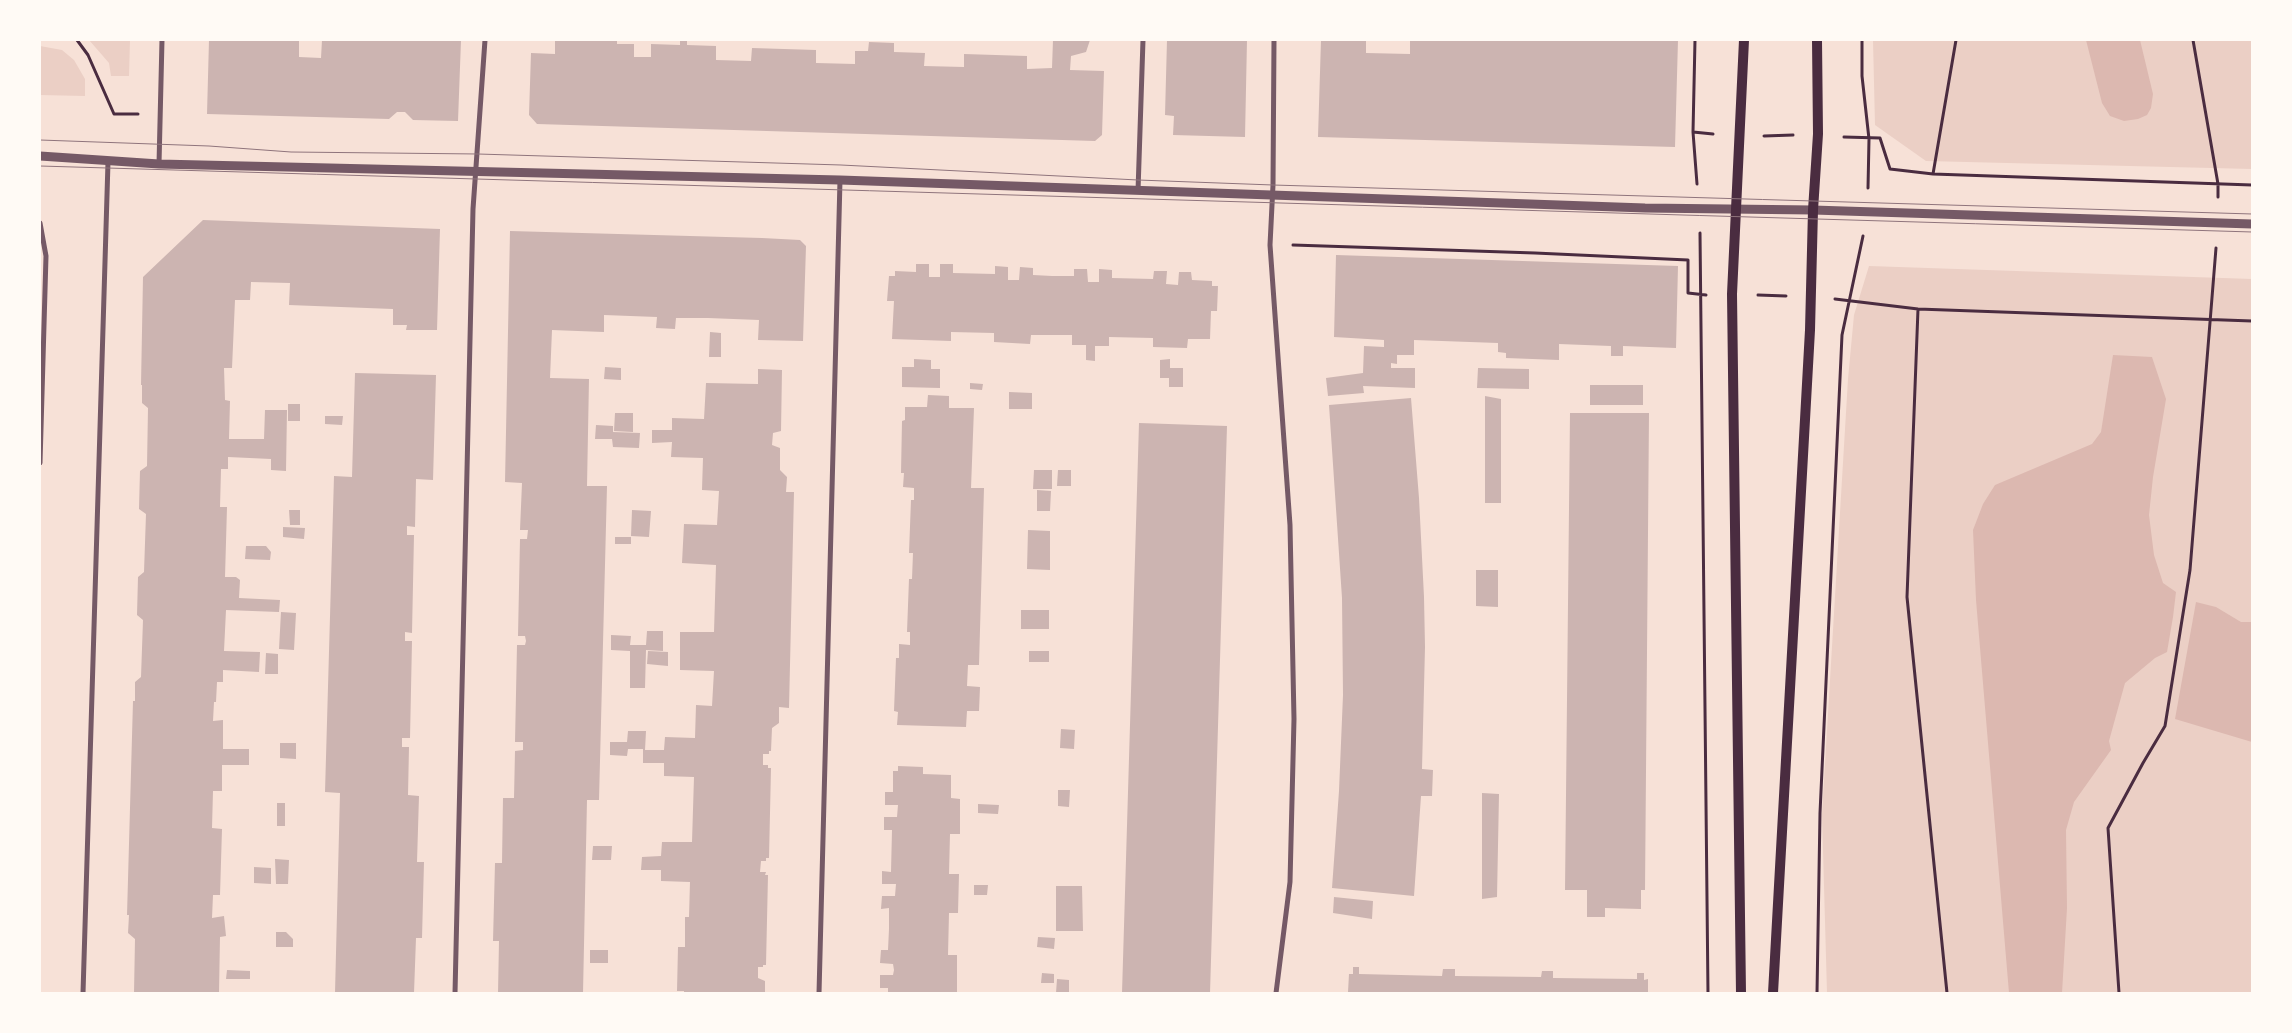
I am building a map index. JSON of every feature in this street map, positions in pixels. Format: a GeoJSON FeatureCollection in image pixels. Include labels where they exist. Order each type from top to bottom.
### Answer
{"type":"FeatureCollection","features":[{"type":"Feature","properties":{"kind":"main road"},"geometry":{"type":"LineString","coordinates":[[1741,993],[1732,304],[1744,40]]}},
{"type":"Feature","properties":{"kind":"main road"},"geometry":{"type":"LineString","coordinates":[[1772,993],[1810,340],[1813,210],[1818,134],[1817,40]]}},
{"type":"Feature","properties":{"kind":"street"},"geometry":{"type":"LineString","coordinates":[[159,164],[162,40]]}},
{"type":"Feature","properties":{"kind":"street"},"geometry":{"type":"LineString","coordinates":[[455,993],[473,209],[485,40]]}},
{"type":"Feature","properties":{"kind":"street"},"geometry":{"type":"LineString","coordinates":[[1138,191],[1143,40]]}},
{"type":"Feature","properties":{"kind":"street"},"geometry":{"type":"LineString","coordinates":[[1274,40],[1273,195],[1270,244],[1290,525],[1294,719],[1290,882],[1276,993]]}},
{"type":"Feature","properties":{"kind":"street"},"geometry":{"type":"LineString","coordinates":[[40,156],[159,164],[840,180],[1635,208],[1813,210],[2252,224]]}},
{"type":"Feature","properties":{"kind":"street"},"geometry":{"type":"LineString","coordinates":[[83,993],[108,162]]}},
{"type":"Feature","properties":{"kind":"street"},"geometry":{"type":"LineString","coordinates":[[819,993],[840,180]]}},
{"type":"Feature","properties":{"kind":"street"},"geometry":{"type":"LineString","coordinates":[[40,223],[46,256],[40,463]]}},
{"type":"Feature","properties":{"kind":"path"},"geometry":{"type":"LineString","coordinates":[[77,40],[88,55],[114,114],[161,115]]}},
{"type":"Feature","properties":{"kind":"path"},"geometry":{"type":"LineString","coordinates":[[1695,40],[1693,132],[1699,208],[1708,993]]}},
{"type":"Feature","properties":{"kind":"path"},"geometry":{"type":"LineString","coordinates":[[1817,993],[1821,803],[1842,335],[1867,213],[1869,139],[1862,76],[1862,40]]}},
{"type":"Feature","properties":{"kind":"path"},"geometry":{"type":"LineString","coordinates":[[1933,174],[1956,40]]}},
{"type":"Feature","properties":{"kind":"path"},"geometry":{"type":"LineString","coordinates":[[2119,993],[2108,828],[2142,763],[2165,726],[2190,570],[2218,223],[2218,184],[2193,40]]}},
{"type":"Feature","properties":{"kind":"path"},"geometry":{"type":"LineString","coordinates":[[1693,132],[1740,136],[1818,134],[1869,139],[1880,138],[1890,169],[1933,174],[2252,185]]}},
{"type":"Feature","properties":{"kind":"path"},"geometry":{"type":"LineString","coordinates":[[1918,309],[1907,597],[1947,993]]}},
{"type":"Feature","properties":{"kind":"path"},"geometry":{"type":"LineString","coordinates":[[2210,320],[2252,321]]}},
{"type":"Feature","properties":{"kind":"shaded area"},"geometry":{"type":"Polygon","coordinates":[[[89,40],[130,40],[129,76],[111,76],[109,63],[89,40]]]}},
{"type":"Feature","properties":{"kind":"shaded area"},"geometry":{"type":"Polygon","coordinates":[[[1873,40],[2252,40],[2252,169],[1926,161],[1875,125],[1873,40]]]}},
{"type":"Feature","properties":{"kind":"shaded area"},"geometry":{"type":"Polygon","coordinates":[[[2086,40],[2140,40],[2153,94],[2151,108],[2147,115],[2138,119],[2124,121],[2110,116],[2102,103],[2086,40]]]}},
{"type":"Feature","properties":{"kind":"shaded area"},"geometry":{"type":"Polygon","coordinates":[[[40,46],[62,50],[74,60],[85,79],[85,96],[40,95],[40,46]]]}},
{"type":"Feature","properties":{"kind":"shaded area"},"geometry":{"type":"Polygon","coordinates":[[[1869,266],[2252,279],[2252,993],[1827,993],[1822,814],[1848,379],[1854,315],[1869,266]]]}},
{"type":"Feature","properties":{"kind":"shaded area"},"geometry":{"type":"Polygon","coordinates":[[[2113,355],[2152,357],[2166,399],[2153,477],[2149,515],[2154,555],[2163,583],[2176,592],[2173,617],[2167,652],[2155,658],[2125,683],[2109,741],[2111,750],[2074,802],[2066,830],[2067,908],[2062,993],[2009,993],[1976,600],[1973,530],[1983,504],[1995,485],[2092,444],[2101,432],[2113,355]]]}},
{"type":"Feature","properties":{"kind":"shaded area"},"geometry":{"type":"Polygon","coordinates":[[[2196,602],[2216,607],[2241,622],[2252,622],[2252,742],[2175,719],[2196,602]]]}},
{"type":"Feature","properties":{"kind":"building"},"geometry":{"type":"Polygon","coordinates":[[[209,40],[299,40],[299,57],[321,58],[322,40],[461,40],[458,121],[413,120],[405,112],[397,112],[389,119],[207,114],[209,40]]]}},
{"type":"Feature","properties":{"kind":"building"},"geometry":{"type":"Polygon","coordinates":[[[555,40],[617,40],[617,44],[634,44],[634,57],[651,57],[651,44],[680,45],[680,40],[687,40],[687,45],[716,46],[716,60],[751,61],[752,48],[816,50],[816,63],[855,64],[855,51],[868,51],[869,42],[894,43],[894,52],[925,53],[924,66],[964,67],[964,54],[1027,56],[1027,69],[1052,68],[1053,40],[1090,40],[1086,52],[1071,56],[1070,70],[1104,71],[1102,135],[1095,141],[537,124],[529,115],[531,53],[555,54],[555,40]]]}},
{"type":"Feature","properties":{"kind":"building"},"geometry":{"type":"Polygon","coordinates":[[[1167,40],[1247,40],[1245,137],[1173,135],[1174,116],[1165,115],[1167,40]]]}},
{"type":"Feature","properties":{"kind":"building"},"geometry":{"type":"Polygon","coordinates":[[[1321,40],[1366,40],[1366,53],[1410,54],[1410,40],[1678,40],[1675,147],[1318,137],[1321,40]]]}},
{"type":"Feature","properties":{"kind":"building"},"geometry":{"type":"Polygon","coordinates":[[[203,220],[440,229],[437,330],[406,330],[407,325],[393,325],[393,309],[289,305],[290,283],[251,282],[250,300],[235,300],[232,368],[224,368],[225,400],[230,401],[229,439],[264,439],[265,410],[287,410],[286,471],[271,470],[271,459],[228,457],[228,469],[221,469],[220,507],[227,507],[225,577],[236,577],[240,580],[239,598],[280,600],[279,612],[226,610],[224,651],[260,652],[259,672],[223,670],[223,682],[217,682],[216,702],[214,702],[213,721],[223,720],[223,749],[249,749],[249,765],[222,765],[222,791],[213,791],[212,828],[222,829],[220,895],[213,895],[212,918],[224,916],[226,936],[220,937],[219,993],[134,993],[135,939],[128,933],[129,915],[127,915],[133,701],[135,701],[135,682],[141,677],[143,620],[137,615],[138,577],[144,572],[146,514],[139,509],[140,471],[147,466],[148,408],[142,403],[141,385],[143,277],[203,220]]]}},
{"type":"Feature","properties":{"kind":"building"},"geometry":{"type":"Polygon","coordinates":[[[510,231],[762,238],[800,240],[806,246],[803,341],[758,340],[759,320],[676,318],[675,329],[656,328],[657,317],[604,315],[604,332],[552,330],[550,378],[589,379],[587,486],[607,486],[599,800],[587,800],[583,993],[498,993],[499,941],[493,941],[495,863],[502,863],[503,798],[514,798],[515,751],[523,750],[523,742],[515,742],[517,645],[525,645],[526,641],[525,636],[518,636],[520,539],[527,539],[528,530],[520,530],[522,483],[505,482],[510,231]]]}},
{"type":"Feature","properties":{"kind":"building"},"geometry":{"type":"Polygon","coordinates":[[[1336,255],[1678,266],[1676,348],[1623,346],[1623,356],[1611,356],[1611,346],[1559,344],[1559,360],[1506,358],[1506,353],[1498,352],[1498,343],[1414,340],[1414,355],[1397,355],[1397,364],[1391,363],[1391,368],[1415,368],[1415,388],[1363,386],[1364,393],[1328,396],[1326,378],[1363,373],[1364,346],[1384,347],[1384,340],[1334,337],[1336,255]]]}},
{"type":"Feature","properties":{"kind":"building"},"geometry":{"type":"Polygon","coordinates":[[[916,264],[929,264],[929,277],[940,277],[940,264],[953,264],[953,273],[995,274],[995,266],[1008,267],[1008,280],[1019,280],[1020,267],[1033,268],[1033,275],[1052,276],[1074,276],[1074,269],[1087,269],[1088,282],[1099,282],[1099,269],[1112,270],[1112,278],[1153,279],[1154,271],[1167,271],[1166,284],[1178,285],[1179,272],[1191,272],[1192,280],[1212,281],[1212,286],[1218,286],[1217,311],[1211,311],[1210,339],[1188,339],[1187,348],[1153,347],[1153,338],[1109,337],[1109,346],[1095,346],[1095,361],[1086,360],[1086,345],[1072,345],[1072,335],[1031,335],[1030,344],[994,342],[994,333],[951,332],[951,341],[892,339],[894,301],[887,301],[889,276],[895,276],[895,271],[916,272],[916,264]]]}},
{"type":"Feature","properties":{"kind":"building"},"geometry":{"type":"Polygon","coordinates":[[[710,332],[721,333],[721,357],[709,357],[710,332]]]}},
{"type":"Feature","properties":{"kind":"building"},"geometry":{"type":"Polygon","coordinates":[[[914,359],[931,360],[931,369],[940,369],[940,388],[902,387],[902,367],[914,367],[914,359]]]}},
{"type":"Feature","properties":{"kind":"building"},"geometry":{"type":"Polygon","coordinates":[[[1170,359],[1170,368],[1183,368],[1183,387],[1169,387],[1169,378],[1160,378],[1160,360],[1170,359]]]}},
{"type":"Feature","properties":{"kind":"building"},"geometry":{"type":"Polygon","coordinates":[[[605,367],[621,368],[621,380],[604,379],[605,367]]]}},
{"type":"Feature","properties":{"kind":"building"},"geometry":{"type":"Polygon","coordinates":[[[1478,368],[1529,369],[1529,389],[1477,388],[1478,368]]]}},
{"type":"Feature","properties":{"kind":"building"},"geometry":{"type":"Polygon","coordinates":[[[758,369],[782,370],[781,431],[773,433],[772,445],[780,448],[780,470],[787,477],[786,492],[794,492],[789,708],[779,707],[779,723],[772,728],[771,751],[769,751],[769,754],[763,754],[763,765],[768,765],[768,768],[771,768],[769,858],[766,858],[766,861],[761,861],[760,872],[766,872],[765,875],[768,875],[766,965],[758,967],[758,978],[765,981],[765,993],[684,993],[684,991],[677,991],[678,947],[685,947],[685,917],[689,917],[690,882],[661,881],[661,870],[641,870],[642,857],[661,856],[662,842],[692,842],[694,777],[664,776],[664,763],[643,763],[643,749],[628,749],[627,756],[610,755],[610,742],[627,742],[628,731],[646,731],[645,750],[664,750],[665,737],[695,738],[696,705],[712,706],[714,671],[680,670],[680,632],[714,632],[716,565],[682,563],[684,524],[717,525],[719,491],[702,490],[703,458],[671,457],[672,442],[652,443],[652,430],[672,430],[672,418],[704,419],[706,383],[758,384],[758,369]]]}},
{"type":"Feature","properties":{"kind":"building"},"geometry":{"type":"Polygon","coordinates":[[[355,373],[436,375],[433,480],[416,479],[415,527],[407,526],[407,535],[414,535],[412,633],[405,632],[405,641],[412,641],[410,738],[402,738],[402,747],[409,747],[408,795],[419,796],[417,862],[424,862],[422,938],[416,938],[414,993],[335,993],[340,793],[325,792],[334,476],[352,477],[355,373]]]}},
{"type":"Feature","properties":{"kind":"building"},"geometry":{"type":"Polygon","coordinates":[[[970,383],[983,384],[982,390],[970,389],[970,383]]]}},
{"type":"Feature","properties":{"kind":"building"},"geometry":{"type":"Polygon","coordinates":[[[1590,385],[1643,385],[1643,405],[1590,405],[1590,385]]]}},
{"type":"Feature","properties":{"kind":"building"},"geometry":{"type":"Polygon","coordinates":[[[1009,392],[1032,393],[1032,409],[1009,409],[1009,392]]]}},
{"type":"Feature","properties":{"kind":"building"},"geometry":{"type":"Polygon","coordinates":[[[928,395],[949,396],[949,408],[974,408],[971,488],[984,488],[979,665],[968,665],[967,686],[980,687],[979,711],[967,711],[966,727],[897,725],[898,712],[894,711],[896,658],[899,658],[899,644],[910,645],[910,632],[907,632],[909,579],[912,579],[913,553],[909,553],[911,500],[914,500],[914,488],[903,487],[904,473],[901,473],[902,421],[905,420],[905,407],[927,407],[928,395]]]}},
{"type":"Feature","properties":{"kind":"building"},"geometry":{"type":"Polygon","coordinates":[[[1485,396],[1501,399],[1501,503],[1485,503],[1485,396]]]}},
{"type":"Feature","properties":{"kind":"building"},"geometry":{"type":"Polygon","coordinates":[[[1411,398],[1424,597],[1425,647],[1422,769],[1433,770],[1432,796],[1421,796],[1414,896],[1332,888],[1343,695],[1342,598],[1329,405],[1411,398]]]}},
{"type":"Feature","properties":{"kind":"building"},"geometry":{"type":"Polygon","coordinates":[[[288,404],[300,404],[300,421],[288,421],[288,404]]]}},
{"type":"Feature","properties":{"kind":"building"},"geometry":{"type":"Polygon","coordinates":[[[615,413],[633,413],[633,432],[614,431],[615,413]]]}},
{"type":"Feature","properties":{"kind":"building"},"geometry":{"type":"Polygon","coordinates":[[[1570,413],[1649,413],[1645,890],[1641,890],[1641,909],[1605,908],[1605,917],[1587,917],[1587,890],[1565,890],[1570,413]]]}},
{"type":"Feature","properties":{"kind":"building"},"geometry":{"type":"Polygon","coordinates":[[[325,416],[343,416],[342,425],[325,424],[325,416]]]}},
{"type":"Feature","properties":{"kind":"building"},"geometry":{"type":"Polygon","coordinates":[[[1139,423],[1227,426],[1210,993],[1122,993],[1139,423]]]}},
{"type":"Feature","properties":{"kind":"building"},"geometry":{"type":"Polygon","coordinates":[[[596,425],[613,426],[613,432],[640,433],[639,448],[613,447],[612,439],[595,439],[596,425]]]}},
{"type":"Feature","properties":{"kind":"building"},"geometry":{"type":"Polygon","coordinates":[[[1034,470],[1052,470],[1052,489],[1033,489],[1034,470]]]}},
{"type":"Feature","properties":{"kind":"building"},"geometry":{"type":"Polygon","coordinates":[[[1058,470],[1071,470],[1071,486],[1057,486],[1058,470]]]}},
{"type":"Feature","properties":{"kind":"building"},"geometry":{"type":"Polygon","coordinates":[[[1037,490],[1051,491],[1050,511],[1037,511],[1037,490]]]}},
{"type":"Feature","properties":{"kind":"building"},"geometry":{"type":"Polygon","coordinates":[[[289,510],[300,510],[300,525],[290,525],[289,510]]]}},
{"type":"Feature","properties":{"kind":"building"},"geometry":{"type":"Polygon","coordinates":[[[632,510],[651,511],[649,537],[631,536],[632,510]]]}},
{"type":"Feature","properties":{"kind":"building"},"geometry":{"type":"Polygon","coordinates":[[[283,527],[305,528],[304,539],[283,537],[283,527]]]}},
{"type":"Feature","properties":{"kind":"building"},"geometry":{"type":"Polygon","coordinates":[[[1028,530],[1050,531],[1050,570],[1027,569],[1028,530]]]}},
{"type":"Feature","properties":{"kind":"building"},"geometry":{"type":"Polygon","coordinates":[[[615,537],[631,537],[631,544],[615,544],[615,537]]]}},
{"type":"Feature","properties":{"kind":"building"},"geometry":{"type":"Polygon","coordinates":[[[246,546],[266,546],[271,552],[270,560],[245,559],[246,546]]]}},
{"type":"Feature","properties":{"kind":"building"},"geometry":{"type":"Polygon","coordinates":[[[1476,570],[1498,570],[1498,607],[1476,606],[1476,570]]]}},
{"type":"Feature","properties":{"kind":"building"},"geometry":{"type":"Polygon","coordinates":[[[1021,610],[1049,610],[1049,629],[1021,629],[1021,610]]]}},
{"type":"Feature","properties":{"kind":"building"},"geometry":{"type":"Polygon","coordinates":[[[281,612],[296,613],[294,650],[279,649],[281,612]]]}},
{"type":"Feature","properties":{"kind":"building"},"geometry":{"type":"Polygon","coordinates":[[[647,631],[663,631],[663,651],[646,650],[645,688],[630,688],[630,651],[611,650],[611,635],[631,636],[630,645],[646,645],[647,631]]]}},
{"type":"Feature","properties":{"kind":"building"},"geometry":{"type":"Polygon","coordinates":[[[648,651],[668,652],[668,666],[647,664],[648,651]]]}},
{"type":"Feature","properties":{"kind":"building"},"geometry":{"type":"Polygon","coordinates":[[[1029,651],[1049,651],[1049,662],[1029,662],[1029,651]]]}},
{"type":"Feature","properties":{"kind":"building"},"geometry":{"type":"Polygon","coordinates":[[[266,653],[278,654],[278,674],[265,674],[266,653]]]}},
{"type":"Feature","properties":{"kind":"building"},"geometry":{"type":"Polygon","coordinates":[[[1061,729],[1075,730],[1074,749],[1060,748],[1061,729]]]}},
{"type":"Feature","properties":{"kind":"building"},"geometry":{"type":"Polygon","coordinates":[[[280,743],[296,743],[296,759],[280,758],[280,743]]]}},
{"type":"Feature","properties":{"kind":"building"},"geometry":{"type":"Polygon","coordinates":[[[898,766],[923,767],[923,774],[951,775],[951,798],[960,799],[960,834],[950,834],[949,874],[959,874],[958,913],[949,913],[948,955],[957,955],[957,992],[888,993],[888,988],[880,988],[880,975],[893,975],[894,970],[893,964],[880,963],[881,950],[888,950],[889,929],[889,908],[881,909],[882,896],[895,896],[896,884],[882,884],[882,871],[891,872],[892,830],[884,830],[884,817],[897,817],[898,805],[885,805],[885,792],[893,792],[893,771],[898,771],[898,766]]]}},
{"type":"Feature","properties":{"kind":"building"},"geometry":{"type":"Polygon","coordinates":[[[1058,790],[1070,790],[1069,807],[1058,806],[1058,790]]]}},
{"type":"Feature","properties":{"kind":"building"},"geometry":{"type":"Polygon","coordinates":[[[1482,793],[1499,794],[1497,897],[1482,899],[1482,793]]]}},
{"type":"Feature","properties":{"kind":"building"},"geometry":{"type":"Polygon","coordinates":[[[277,803],[285,803],[285,826],[277,826],[277,803]]]}},
{"type":"Feature","properties":{"kind":"building"},"geometry":{"type":"Polygon","coordinates":[[[978,804],[999,805],[998,814],[978,813],[978,804]]]}},
{"type":"Feature","properties":{"kind":"building"},"geometry":{"type":"Polygon","coordinates":[[[593,846],[612,846],[611,860],[592,860],[593,846]]]}},
{"type":"Feature","properties":{"kind":"building"},"geometry":{"type":"Polygon","coordinates":[[[275,859],[289,860],[288,884],[276,884],[275,859]]]}},
{"type":"Feature","properties":{"kind":"building"},"geometry":{"type":"Polygon","coordinates":[[[254,867],[271,868],[271,884],[254,883],[254,867]]]}},
{"type":"Feature","properties":{"kind":"building"},"geometry":{"type":"Polygon","coordinates":[[[974,885],[988,885],[987,895],[974,895],[974,885]]]}},
{"type":"Feature","properties":{"kind":"building"},"geometry":{"type":"Polygon","coordinates":[[[1056,886],[1082,886],[1083,931],[1056,931],[1056,886]]]}},
{"type":"Feature","properties":{"kind":"building"},"geometry":{"type":"Polygon","coordinates":[[[1334,897],[1373,901],[1372,919],[1333,913],[1334,897]]]}},
{"type":"Feature","properties":{"kind":"building"},"geometry":{"type":"Polygon","coordinates":[[[276,932],[286,932],[293,939],[293,947],[276,947],[276,932]]]}},
{"type":"Feature","properties":{"kind":"building"},"geometry":{"type":"Polygon","coordinates":[[[1038,937],[1055,938],[1054,949],[1037,947],[1038,937]]]}},
{"type":"Feature","properties":{"kind":"building"},"geometry":{"type":"Polygon","coordinates":[[[590,950],[608,950],[608,963],[590,963],[590,950]]]}},
{"type":"Feature","properties":{"kind":"building"},"geometry":{"type":"Polygon","coordinates":[[[1353,967],[1359,967],[1359,974],[1442,976],[1443,969],[1455,969],[1455,976],[1541,977],[1542,971],[1553,971],[1553,978],[1637,979],[1637,973],[1644,973],[1644,980],[1648,979],[1648,993],[1352,993],[1348,992],[1349,974],[1353,974],[1353,967]]]}},
{"type":"Feature","properties":{"kind":"building"},"geometry":{"type":"Polygon","coordinates":[[[227,970],[250,971],[250,979],[226,979],[227,970]]]}},
{"type":"Feature","properties":{"kind":"building"},"geometry":{"type":"Polygon","coordinates":[[[1042,973],[1054,974],[1054,983],[1041,983],[1042,973]]]}},
{"type":"Feature","properties":{"kind":"building"},"geometry":{"type":"Polygon","coordinates":[[[1057,979],[1069,980],[1069,993],[1056,993],[1057,979]]]}},
{"type":"Feature","properties":{"kind":"tram line"},"geometry":{"type":"LineString","coordinates":[[40,140],[209,146],[291,152],[478,154],[841,165],[1273,185],[2252,214]]}},
{"type":"Feature","properties":{"kind":"tram line"},"geometry":{"type":"LineString","coordinates":[[40,166],[2252,232]]}}]}
